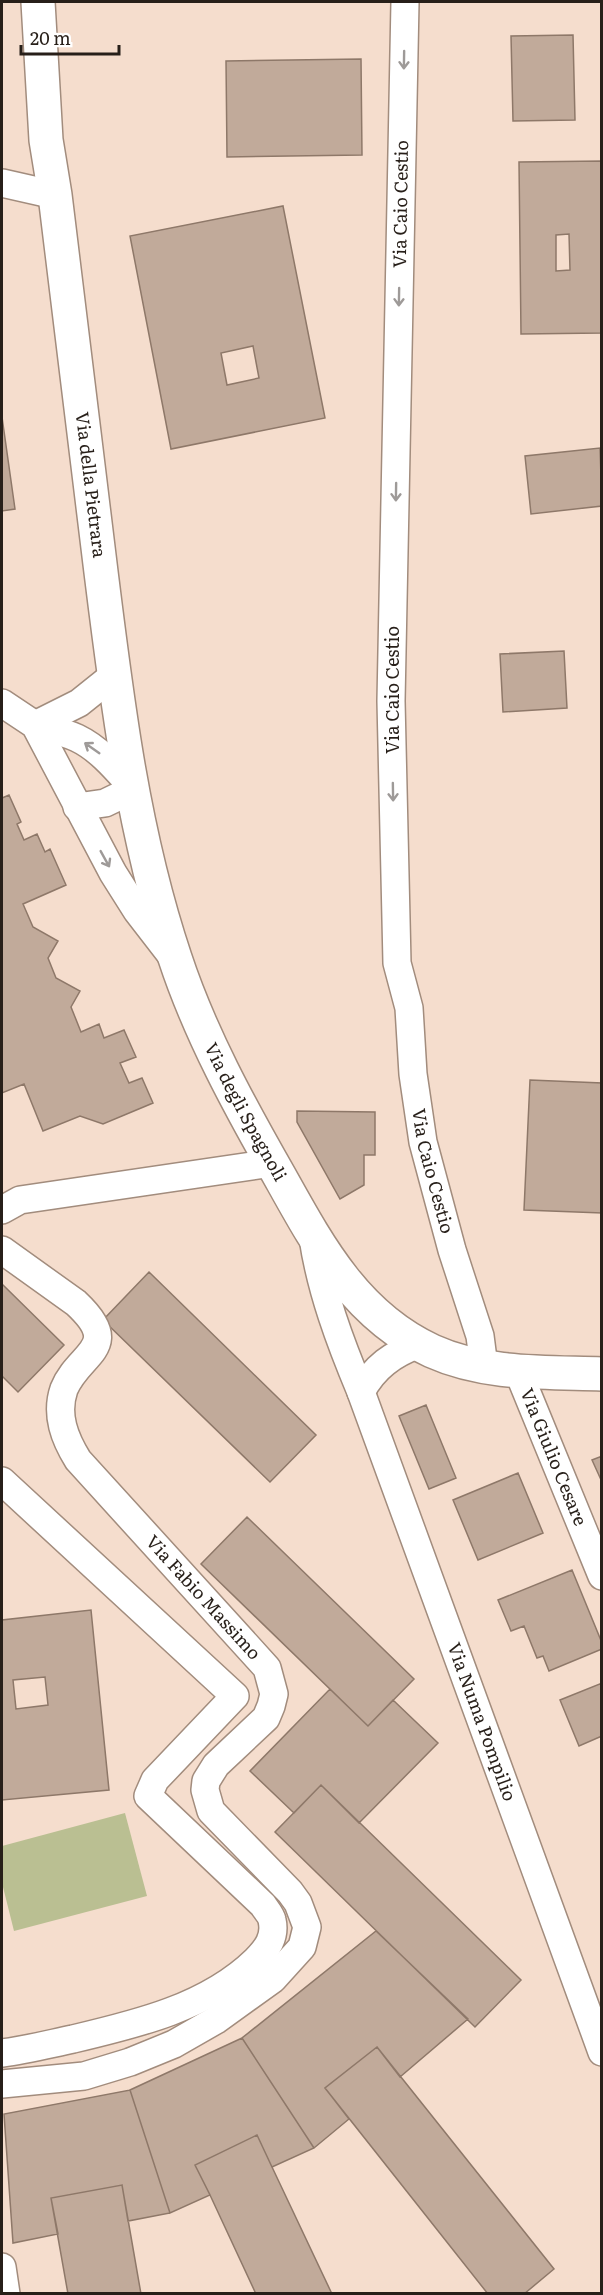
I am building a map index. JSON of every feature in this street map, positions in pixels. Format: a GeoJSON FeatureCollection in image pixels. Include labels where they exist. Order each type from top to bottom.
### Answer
{"type":"FeatureCollection","features":[{"type":"Feature","properties":{"kind":"street","name":"Via della Pietrara"},"geometry":{"type":"LineString","coordinates":[[38,2],[46,140],[55,195],[114,675],[151,881],[176,962]]}},
{"type":"Feature","properties":{"kind":"street","name":"Via Caio Cestio"},"geometry":{"type":"LineString","coordinates":[[405,2],[391,701],[397,963],[409,1008],[413,1074],[423,1142],[452,1250],[480,1336],[484,1367]]}},
{"type":"Feature","properties":{"kind":"street"},"geometry":{"type":"LineString","coordinates":[[2,183],[55,195]]}},
{"type":"Feature","properties":{"kind":"street"},"geometry":{"type":"LineString","coordinates":[[35,725],[79,703],[114,675]]}},
{"type":"Feature","properties":{"kind":"street","name":"Via degli Spagnoli"},"geometry":{"type":"LineString","coordinates":[[2,703],[35,725],[126,895],[176,962],[197,1016],[227,1079],[313,1237],[330,1264],[351,1289],[378,1316],[419,1344],[448,1357],[484,1367],[518,1371],[602,1374]]}},
{"type":"Feature","properties":{"kind":"street"},"geometry":{"type":"LineString","coordinates":[[35,725],[70,736],[88,745],[110,763],[134,789],[105,803],[77,807]]}},
{"type":"Feature","properties":{"kind":"street"},"geometry":{"type":"LineString","coordinates":[[2,1210],[20,1200],[29,1198],[272,1163]]}},
{"type":"Feature","properties":{"kind":"street","name":"Via Numa Pompilio"},"geometry":{"type":"LineString","coordinates":[[313,1237],[318,1269],[328,1304],[602,2052]]}},
{"type":"Feature","properties":{"kind":"street","name":"Via Fabio Massimo"},"geometry":{"type":"LineString","coordinates":[[2,1250],[76,1303],[95,1326],[98,1337],[94,1349],[64,1389],[62,1421],[70,1448],[78,1460],[267,1668],[274,1694],[272,1706],[266,1718],[216,1765],[206,1781],[204,1790],[211,1811],[290,1892],[303,1911],[307,1927],[302,1947],[273,1979],[216,2020],[174,2044],[130,2062],[84,2076],[2,2084]]}},
{"type":"Feature","properties":{"kind":"street"},"geometry":{"type":"LineString","coordinates":[[361,1392],[379,1366],[398,1353],[419,1344]]}},
{"type":"Feature","properties":{"kind":"street","name":"Via Giulio Cesare"},"geometry":{"type":"LineString","coordinates":[[518,1371],[602,1576]]}},
{"type":"Feature","properties":{"kind":"street"},"geometry":{"type":"LineString","coordinates":[[2,1481],[235,1696],[155,1780],[148,1796],[263,1905],[272,1919],[273,1933],[267,1949],[246,1969],[224,1985],[184,2006],[124,2027],[21,2051],[2,2053]]}},
{"type":"Feature","properties":{"kind":"street"},"geometry":{"type":"LineString","coordinates":[[2,2267],[6,2294]]}},
{"type":"Feature","properties":{"kind":"green space"},"geometry":{"type":"Polygon","coordinates":[[[125,1813],[147,1896],[14,1931],[2,1883],[2,1846],[125,1813]]]}},
{"type":"Feature","properties":{"kind":"building"},"geometry":{"type":"Polygon","coordinates":[[[573,35],[575,120],[513,121],[511,36],[573,35]]]}},
{"type":"Feature","properties":{"kind":"building"},"geometry":{"type":"Polygon","coordinates":[[[361,59],[362,155],[227,157],[226,61],[361,59]]]}},
{"type":"Feature","properties":{"kind":"building"},"geometry":{"type":"Polygon","coordinates":[[[602,161],[602,333],[521,334],[519,162],[602,161]],[[569,234],[556,235],[556,271],[570,270],[569,234]]]}},
{"type":"Feature","properties":{"kind":"building"},"geometry":{"type":"Polygon","coordinates":[[[283,206],[325,418],[171,449],[130,236],[283,206]],[[253,346],[221,353],[227,385],[259,378],[253,346]]]}},
{"type":"Feature","properties":{"kind":"building"},"geometry":{"type":"Polygon","coordinates":[[[2,417],[15,509],[2,511],[2,417]]]}},
{"type":"Feature","properties":{"kind":"building"},"geometry":{"type":"Polygon","coordinates":[[[600,448],[602,506],[531,514],[525,456],[600,448]]]}},
{"type":"Feature","properties":{"kind":"building"},"geometry":{"type":"Polygon","coordinates":[[[564,651],[567,708],[503,712],[500,654],[564,651]]]}},
{"type":"Feature","properties":{"kind":"building"},"geometry":{"type":"Polygon","coordinates":[[[9,795],[21,822],[17,824],[24,840],[37,834],[45,852],[50,849],[66,885],[23,904],[33,927],[58,941],[48,958],[56,978],[80,991],[71,1007],[81,1032],[99,1024],[104,1038],[124,1030],[136,1057],[120,1063],[129,1083],[142,1078],[153,1103],[103,1124],[80,1116],[43,1131],[24,1084],[2,1093],[2,798],[9,795]]]}},
{"type":"Feature","properties":{"kind":"building"},"geometry":{"type":"Polygon","coordinates":[[[530,1080],[602,1083],[602,1213],[524,1210],[530,1080]]]}},
{"type":"Feature","properties":{"kind":"building"},"geometry":{"type":"Polygon","coordinates":[[[297,1111],[375,1112],[375,1155],[364,1155],[364,1185],[340,1199],[297,1122],[297,1111]]]}},
{"type":"Feature","properties":{"kind":"building"},"geometry":{"type":"Polygon","coordinates":[[[149,1272],[316,1435],[270,1482],[103,1320],[149,1272]]]}},
{"type":"Feature","properties":{"kind":"building"},"geometry":{"type":"Polygon","coordinates":[[[2,1284],[64,1345],[18,1392],[2,1376],[2,1284]]]}},
{"type":"Feature","properties":{"kind":"building"},"geometry":{"type":"Polygon","coordinates":[[[426,1405],[456,1478],[429,1489],[399,1416],[426,1405]]]}},
{"type":"Feature","properties":{"kind":"building"},"geometry":{"type":"Polygon","coordinates":[[[602,1456],[602,1482],[592,1460],[602,1456]]]}},
{"type":"Feature","properties":{"kind":"building"},"geometry":{"type":"Polygon","coordinates":[[[518,1473],[543,1533],[478,1560],[453,1500],[518,1473]]]}},
{"type":"Feature","properties":{"kind":"building"},"geometry":{"type":"Polygon","coordinates":[[[247,1517],[414,1679],[368,1726],[201,1564],[247,1517]]]}},
{"type":"Feature","properties":{"kind":"building"},"geometry":{"type":"Polygon","coordinates":[[[572,1570],[602,1643],[602,1649],[549,1671],[543,1656],[537,1658],[524,1626],[511,1631],[498,1600],[572,1570]]]}},
{"type":"Feature","properties":{"kind":"building"},"geometry":{"type":"Polygon","coordinates":[[[91,1610],[109,1790],[2,1800],[2,1620],[91,1610]],[[45,1677],[13,1680],[16,1709],[48,1705],[45,1677]]]}},
{"type":"Feature","properties":{"kind":"building"},"geometry":{"type":"Polygon","coordinates":[[[602,1683],[602,1736],[579,1746],[560,1700],[602,1683]]]}},
{"type":"Feature","properties":{"kind":"building"},"geometry":{"type":"Polygon","coordinates":[[[330,1689],[368,1726],[393,1700],[438,1743],[359,1823],[321,1785],[294,1813],[250,1771],[330,1689]]]}},
{"type":"Feature","properties":{"kind":"building"},"geometry":{"type":"Polygon","coordinates":[[[321,1785],[521,1980],[475,2027],[275,1832],[321,1785]]]}},
{"type":"Feature","properties":{"kind":"building"},"geometry":{"type":"Polygon","coordinates":[[[376,1931],[468,2019],[400,2077],[377,2047],[325,2088],[349,2119],[314,2148],[242,2038],[376,1931]]]}},
{"type":"Feature","properties":{"kind":"building"},"geometry":{"type":"Polygon","coordinates":[[[242,2038],[314,2148],[272,2167],[257,2135],[195,2165],[210,2195],[170,2213],[130,2090],[242,2038]]]}},
{"type":"Feature","properties":{"kind":"building"},"geometry":{"type":"Polygon","coordinates":[[[377,2047],[554,2269],[524,2294],[488,2294],[325,2088],[377,2047]]]}},
{"type":"Feature","properties":{"kind":"building"},"geometry":{"type":"Polygon","coordinates":[[[130,2090],[170,2213],[128,2221],[122,2185],[51,2198],[58,2234],[13,2243],[4,2114],[130,2090]]]}},
{"type":"Feature","properties":{"kind":"building"},"geometry":{"type":"Polygon","coordinates":[[[257,2135],[332,2294],[256,2294],[195,2165],[257,2135]]]}},
{"type":"Feature","properties":{"kind":"building"},"geometry":{"type":"Polygon","coordinates":[[[122,2185],[141,2294],[68,2294],[51,2198],[122,2185]]]}}]}
